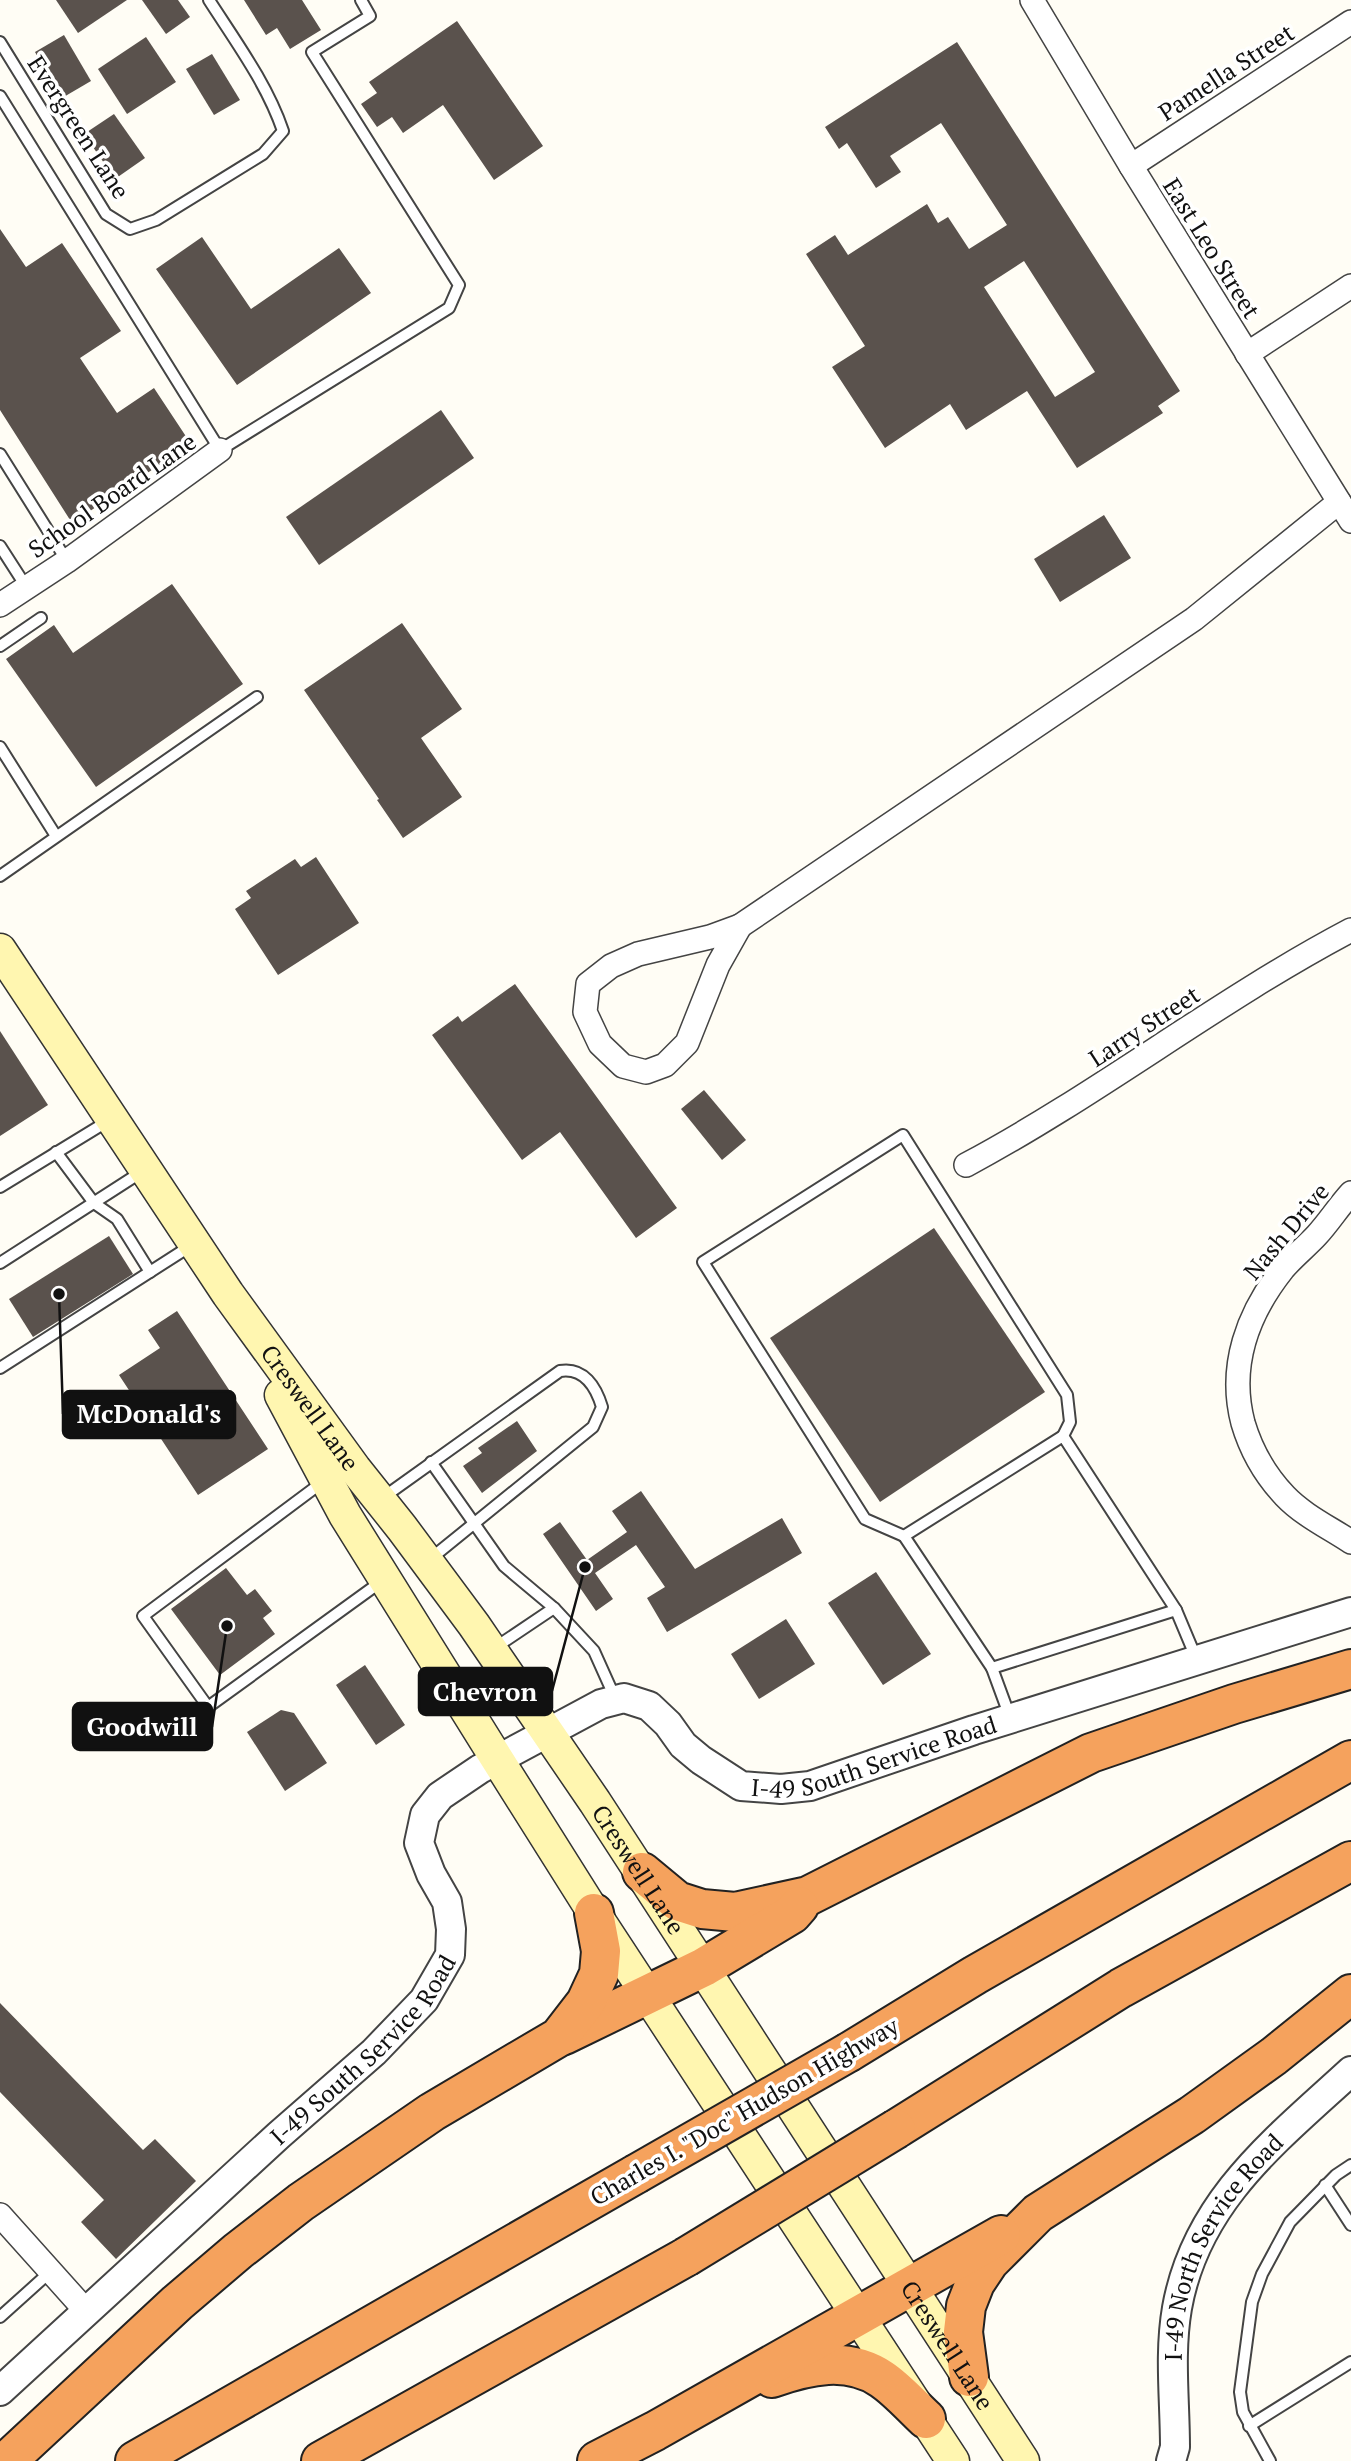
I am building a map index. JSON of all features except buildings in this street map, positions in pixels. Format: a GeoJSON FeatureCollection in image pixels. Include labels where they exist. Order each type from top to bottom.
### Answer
{"type":"FeatureCollection","features":[{"type":"Feature","properties":{"kind":"highway"},"geometry":{"type":"LineString","coordinates":[[642,1872],[677,1901],[702,1909],[735,1912],[808,1896],[1091,1753],[1234,1704],[1351,1670]]}},
{"type":"Feature","properties":{"kind":"highway","name":"Charles I. \"Doc\" Hudson Highway"},"geometry":{"type":"LineString","coordinates":[[135,2461],[849,2052],[975,1975],[1351,1760]]}},
{"type":"Feature","properties":{"kind":"highway"},"geometry":{"type":"LineString","coordinates":[[321,2461],[686,2257],[1121,1988],[1351,1861]]}},
{"type":"Feature","properties":{"kind":"highway"},"geometry":{"type":"LineString","coordinates":[[7,2461],[177,2303],[237,2251],[300,2202],[432,2112],[559,2037],[704,1967],[792,1914],[808,1896]]}},
{"type":"Feature","properties":{"kind":"highway"},"geometry":{"type":"LineString","coordinates":[[559,2037],[586,2002],[599,1974],[601,1951],[594,1913]]}},
{"type":"Feature","properties":{"kind":"highway"},"geometry":{"type":"LineString","coordinates":[[597,2461],[702,2405],[1038,2213],[1192,2115],[1274,2056],[1351,1994]]}},
{"type":"Feature","properties":{"kind":"highway"},"geometry":{"type":"LineString","coordinates":[[969,2377],[963,2332],[966,2306],[975,2283],[989,2262],[1038,2213]]}},
{"type":"Feature","properties":{"kind":"highway"},"geometry":{"type":"LineString","coordinates":[[702,2405],[805,2367],[836,2364],[863,2369],[882,2379],[926,2419]]}},
{"type":"Feature","properties":{"kind":"main road","name":"Creswell Lane"},"geometry":{"type":"LineString","coordinates":[[0,950],[228,1294],[491,1650],[642,1872],[1023,2461]]}},
{"type":"Feature","properties":{"kind":"main road","name":"Creswell Lane"},"geometry":{"type":"LineString","coordinates":[[228,1294],[326,1479],[385,1579],[594,1913],[953,2461]]}},
{"type":"Feature","properties":{"kind":"street","name":"East Leo Street"},"geometry":{"type":"LineString","coordinates":[[1032,0],[1131,166],[1345,512]]}},
{"type":"Feature","properties":{"kind":"street","name":"Pamella Street"},"geometry":{"type":"LineString","coordinates":[[1131,166],[1351,22]]}},
{"type":"Feature","properties":{"kind":"street"},"geometry":{"type":"LineString","coordinates":[[1247,354],[1350,290]]}},
{"type":"Feature","properties":{"kind":"street","name":"School Board Lane"},"geometry":{"type":"LineString","coordinates":[[0,605],[220,450]]}},
{"type":"Feature","properties":{"kind":"street"},"geometry":{"type":"LineString","coordinates":[[740,926],[718,965],[687,1043],[665,1065],[646,1072],[623,1066],[600,1044],[585,1012],[588,984],[611,966],[638,954],[710,937],[740,926],[1194,620],[1345,512]]}},
{"type":"Feature","properties":{"kind":"street","name":"Larry Street"},"geometry":{"type":"LineString","coordinates":[[966,1165],[1025,1134],[1299,957],[1351,930]]}},
{"type":"Feature","properties":{"kind":"street","name":"Nash Drive"},"geometry":{"type":"LineString","coordinates":[[1351,1193],[1320,1231],[1284,1268],[1257,1308],[1246,1331],[1237,1381],[1239,1407],[1256,1457],[1287,1498],[1351,1542]]}},
{"type":"Feature","properties":{"kind":"street","name":"I-49 South Service Road"},"geometry":{"type":"LineString","coordinates":[[0,2391],[374,2052],[424,2000],[450,1955],[451,1929],[447,1902],[431,1874],[419,1843],[425,1815],[440,1796],[497,1759],[601,1704],[624,1698],[649,1706],[692,1753],[741,1786],[781,1789],[810,1786],[1010,1719],[1351,1612]]}},
{"type":"Feature","properties":{"kind":"street","name":"I-49 North Service Road"},"geometry":{"type":"LineString","coordinates":[[1171,2461],[1175,2447],[1173,2357],[1177,2309],[1185,2273],[1205,2229],[1242,2174],[1351,2071]]}},
{"type":"Feature","properties":{"kind":"street"},"geometry":{"type":"LineString","coordinates":[[0,2216],[87,2312]]}},
{"type":"Feature","properties":{"kind":"lane","name":"Evergreen Lane"},"geometry":{"type":"LineString","coordinates":[[0,42],[106,214],[130,229],[156,220],[263,154],[284,131],[263,85],[209,0]]}},
{"type":"Feature","properties":{"kind":"lane"},"geometry":{"type":"LineString","coordinates":[[0,96],[220,450],[449,307],[458,285],[312,52],[370,16],[360,0]]}},
{"type":"Feature","properties":{"kind":"lane"},"geometry":{"type":"LineString","coordinates":[[0,454],[66,561]]}},
{"type":"Feature","properties":{"kind":"lane"},"geometry":{"type":"LineString","coordinates":[[0,546],[27,587]]}},
{"type":"Feature","properties":{"kind":"lane"},"geometry":{"type":"LineString","coordinates":[[0,645],[41,618]]}},
{"type":"Feature","properties":{"kind":"lane"},"geometry":{"type":"LineString","coordinates":[[0,876],[257,697]]}},
{"type":"Feature","properties":{"kind":"lane"},"geometry":{"type":"LineString","coordinates":[[0,747],[56,836]]}},
{"type":"Feature","properties":{"kind":"lane"},"geometry":{"type":"LineString","coordinates":[[0,1188],[111,1118]]}},
{"type":"Feature","properties":{"kind":"lane"},"geometry":{"type":"LineString","coordinates":[[904,1536],[1063,1436],[1070,1422],[1067,1395],[904,1135],[703,1262],[865,1520],[904,1536],[992,1668],[1010,1719]]}},
{"type":"Feature","properties":{"kind":"lane"},"geometry":{"type":"LineString","coordinates":[[56,1152],[94,1203],[117,1219],[150,1272]]}},
{"type":"Feature","properties":{"kind":"lane"},"geometry":{"type":"LineString","coordinates":[[1,1260],[146,1169]]}},
{"type":"Feature","properties":{"kind":"lane"},"geometry":{"type":"LineString","coordinates":[[0,1368],[195,1243]]}},
{"type":"Feature","properties":{"kind":"lane"},"geometry":{"type":"LineString","coordinates":[[380,1500],[560,1371],[570,1369],[587,1378],[598,1392],[602,1407],[593,1427],[427,1562]]}},
{"type":"Feature","properties":{"kind":"lane"},"geometry":{"type":"LineString","coordinates":[[1063,1436],[1176,1610],[1197,1660]]}},
{"type":"Feature","properties":{"kind":"lane"},"geometry":{"type":"LineString","coordinates":[[431,1462],[504,1566],[554,1608],[594,1651],[616,1700]]}},
{"type":"Feature","properties":{"kind":"lane"},"geometry":{"type":"LineString","coordinates":[[326,1479],[144,1616],[208,1707],[385,1579]]}},
{"type":"Feature","properties":{"kind":"lane"},"geometry":{"type":"LineString","coordinates":[[491,1650],[554,1608]]}},
{"type":"Feature","properties":{"kind":"lane"},"geometry":{"type":"LineString","coordinates":[[992,1668],[1176,1610]]}},
{"type":"Feature","properties":{"kind":"lane"},"geometry":{"type":"LineString","coordinates":[[1270,2461],[1249,2426],[1243,2412],[1240,2392],[1252,2302],[1262,2274],[1285,2230],[1325,2185],[1351,2165]]}},
{"type":"Feature","properties":{"kind":"lane"},"geometry":{"type":"LineString","coordinates":[[1325,2185],[1351,2225]]}},
{"type":"Feature","properties":{"kind":"lane"},"geometry":{"type":"LineString","coordinates":[[0,2317],[50,2272]]}},
{"type":"Feature","properties":{"kind":"lane"},"geometry":{"type":"LineString","coordinates":[[1249,2426],[1351,2362]]}},
{"type":"Feature","properties":{"kind":"place","name":"McDonald's"},"geometry":{"type":"Point","coordinates":[59,1294]}},
{"type":"Feature","properties":{"kind":"place","name":"Chevron"},"geometry":{"type":"Point","coordinates":[585,1567]}},
{"type":"Feature","properties":{"kind":"place","name":"Goodwill"},"geometry":{"type":"Point","coordinates":[227,1626]}}]}
